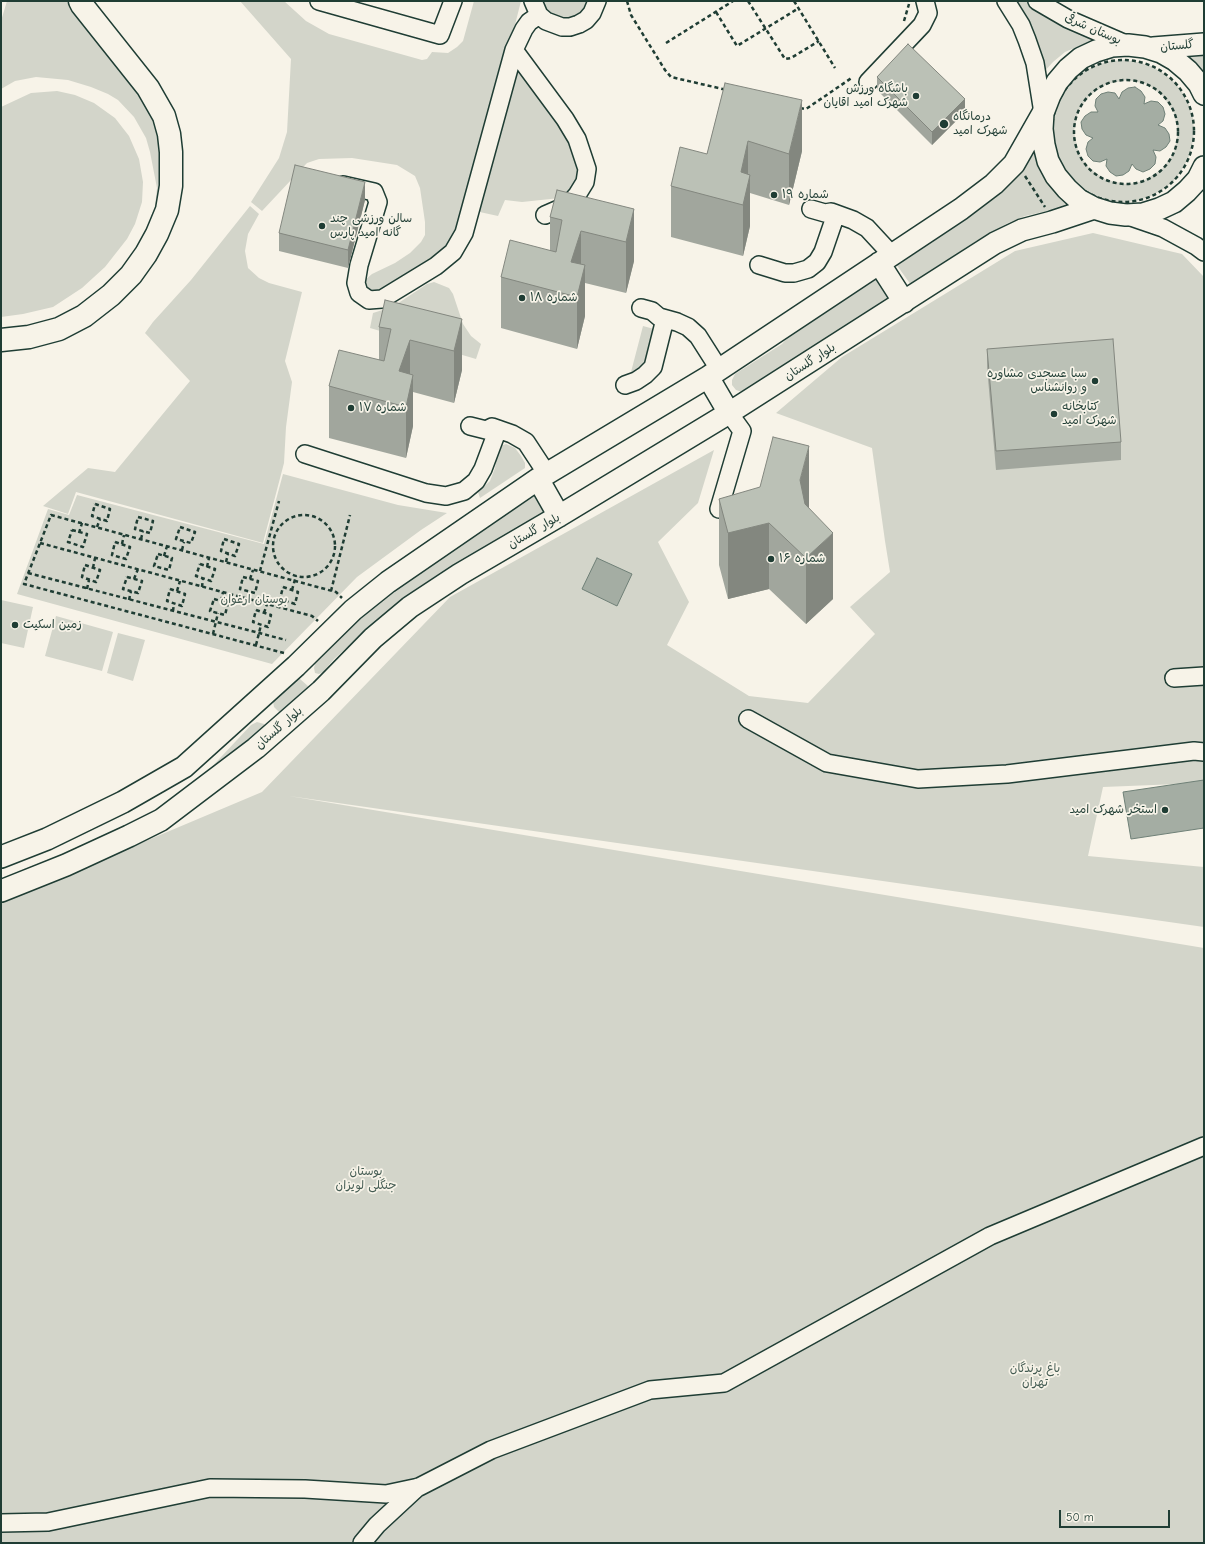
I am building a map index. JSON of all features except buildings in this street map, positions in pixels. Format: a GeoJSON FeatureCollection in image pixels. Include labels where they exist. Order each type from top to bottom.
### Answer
{"type":"FeatureCollection","features":[{"type":"Feature","properties":{"kind":"highway"},"geometry":{"type":"LineString","coordinates":[[1,340],[29,337],[59,329],[84,316],[111,295],[131,275],[146,254],[157,234],[167,210],[171,186],[171,152],[169,134],[164,116],[148,88],[80,1]]}},
{"type":"Feature","properties":{"kind":"main road","name":"گلستان"},"geometry":{"type":"LineString","coordinates":[[1150,48],[1204,44]]}},
{"type":"Feature","properties":{"kind":"main road"},"geometry":{"type":"LineString","coordinates":[[1,857],[47,838],[122,802],[184,767],[296,666],[353,610],[388,582],[543,476],[713,373],[961,209],[994,184],[1014,164],[1043,113],[1057,82],[1068,69],[1081,58],[1112,46],[1128,45],[1150,48],[1161,52],[1180,63],[1199,84],[1204,94]]}},
{"type":"Feature","properties":{"kind":"main road"},"geometry":{"type":"LineString","coordinates":[[1043,113],[1042,129],[1044,145],[1048,161],[1056,176],[1066,190],[1079,200],[1094,208],[1110,213],[1126,215],[1143,214],[1159,209],[1174,202],[1187,191],[1198,178],[1204,167]]}},
{"type":"Feature","properties":{"kind":"main road","name":"بلوار گلستان"},"geometry":{"type":"LineString","coordinates":[[1,891],[66,865],[161,820],[256,748],[321,691],[373,638],[410,607],[460,574],[729,413],[995,243],[1022,230],[1094,208]]}},
{"type":"Feature","properties":{"kind":"main road"},"geometry":{"type":"LineString","coordinates":[[885,259],[904,302]]}},
{"type":"Feature","properties":{"kind":"main road"},"geometry":{"type":"LineString","coordinates":[[713,373],[729,413]]}},
{"type":"Feature","properties":{"kind":"main road"},"geometry":{"type":"LineString","coordinates":[[543,476],[559,516]]}},
{"type":"Feature","properties":{"kind":"main road"},"geometry":{"type":"LineString","coordinates":[[296,666],[321,691]]}},
{"type":"Feature","properties":{"kind":"street"},"geometry":{"type":"LineString","coordinates":[[319,1],[440,36],[452,1]]}},
{"type":"Feature","properties":{"kind":"street"},"geometry":{"type":"LineString","coordinates":[[328,181],[374,192],[378,202],[359,265],[356,284],[359,293],[369,300],[382,299],[436,266],[453,252],[464,233],[514,50],[536,8],[546,21],[553,25],[570,27],[586,20],[592,13],[597,1]]}},
{"type":"Feature","properties":{"kind":"street"},"geometry":{"type":"LineString","coordinates":[[863,77],[922,25],[928,13],[925,1]]}},
{"type":"Feature","properties":{"kind":"street"},"geometry":{"type":"LineString","coordinates":[[1006,1],[1021,24],[1028,40],[1034,63],[1043,113]]}},
{"type":"Feature","properties":{"kind":"street","name":"بوستان شرقی"},"geometry":{"type":"LineString","coordinates":[[1038,1],[1068,19],[1128,45]]}},
{"type":"Feature","properties":{"kind":"street"},"geometry":{"type":"LineString","coordinates":[[514,50],[565,119],[577,139],[587,169],[585,182],[577,195],[568,205],[545,214]]}},
{"type":"Feature","properties":{"kind":"street"},"geometry":{"type":"LineString","coordinates":[[812,205],[826,213],[834,213],[854,220],[867,228],[885,259]]}},
{"type":"Feature","properties":{"kind":"street"},"geometry":{"type":"LineString","coordinates":[[759,265],[784,273],[794,273],[808,269],[817,262],[823,252],[834,213]]}},
{"type":"Feature","properties":{"kind":"street"},"geometry":{"type":"LineString","coordinates":[[1126,215],[1163,228],[1204,252]]}},
{"type":"Feature","properties":{"kind":"street"},"geometry":{"type":"LineString","coordinates":[[640,313],[652,311],[662,318],[688,327],[698,336],[713,373]]}},
{"type":"Feature","properties":{"kind":"street"},"geometry":{"type":"LineString","coordinates":[[625,384],[636,381],[653,367],[662,318]]}},
{"type":"Feature","properties":{"kind":"street"},"geometry":{"type":"LineString","coordinates":[[719,509],[742,431],[729,413]]}},
{"type":"Feature","properties":{"kind":"street"},"geometry":{"type":"LineString","coordinates":[[472,420],[486,430],[495,428],[512,434],[526,442],[543,476]]}},
{"type":"Feature","properties":{"kind":"street"},"geometry":{"type":"LineString","coordinates":[[305,454],[426,494],[446,496],[464,491],[476,481],[483,469],[495,428]]}},
{"type":"Feature","properties":{"kind":"street"},"geometry":{"type":"LineString","coordinates":[[1174,678],[1204,676]]}},
{"type":"Feature","properties":{"kind":"street"},"geometry":{"type":"LineString","coordinates":[[748,719],[827,763],[918,779],[1007,774],[1194,751],[1204,752]]}},
{"type":"Feature","properties":{"kind":"street"},"geometry":{"type":"LineString","coordinates":[[362,1543],[377,1525],[419,1487],[491,1450],[650,1390],[724,1383],[990,1236],[1204,1146]]}},
{"type":"Feature","properties":{"kind":"street"},"geometry":{"type":"LineString","coordinates":[[1,1523],[48,1522],[210,1488],[305,1489],[386,1494],[419,1487]]}},
{"type":"Feature","properties":{"kind":"path"},"geometry":{"type":"LineString","coordinates":[[627,1],[631,15],[665,70],[671,77],[731,91]]}},
{"type":"Feature","properties":{"kind":"path"},"geometry":{"type":"LineString","coordinates":[[666,43],[733,1]]}},
{"type":"Feature","properties":{"kind":"path"},"geometry":{"type":"LineString","coordinates":[[794,1],[835,68]]}},
{"type":"Feature","properties":{"kind":"path"},"geometry":{"type":"LineString","coordinates":[[902,24],[910,1]]}},
{"type":"Feature","properties":{"kind":"path"},"geometry":{"type":"LineString","coordinates":[[750,2],[785,59],[791,58],[819,41]]}},
{"type":"Feature","properties":{"kind":"path"},"geometry":{"type":"LineString","coordinates":[[716,12],[737,46],[799,8]]}},
{"type":"Feature","properties":{"kind":"path"},"geometry":{"type":"LineString","coordinates":[[1124,60],[1138,62],[1163,72],[1182,92],[1189,105],[1193,118],[1194,132],[1192,146],[1182,171],[1173,182],[1162,190],[1149,197],[1136,201],[1122,202],[1109,200],[1095,196],[1083,189],[1072,180],[1064,169],[1057,157],[1053,144],[1052,130],[1054,116],[1058,103],[1065,90],[1084,71],[1110,61],[1124,60]]}},
{"type":"Feature","properties":{"kind":"path"},"geometry":{"type":"LineString","coordinates":[[799,108],[806,109],[852,78],[863,77]]}},
{"type":"Feature","properties":{"kind":"path"},"geometry":{"type":"LineString","coordinates":[[1117,81],[1137,81],[1155,89],[1170,104],[1177,123],[1177,143],[1169,162],[1154,176],[1136,183],[1115,183],[1097,175],[1082,160],[1075,141],[1075,121],[1083,103],[1098,88],[1117,81]]}},
{"type":"Feature","properties":{"kind":"path"},"geometry":{"type":"LineString","coordinates":[[1021,170],[1048,210]]}},
{"type":"Feature","properties":{"kind":"path"},"geometry":{"type":"LineString","coordinates":[[260,572],[279,501]]}},
{"type":"Feature","properties":{"kind":"path"},"geometry":{"type":"LineString","coordinates":[[95,504],[110,509],[107,521],[100,519],[92,516],[95,504]]}},
{"type":"Feature","properties":{"kind":"path"},"geometry":{"type":"LineString","coordinates":[[296,666],[283,652],[24,584],[51,515],[336,592],[353,610]]}},
{"type":"Feature","properties":{"kind":"path"},"geometry":{"type":"LineString","coordinates":[[305,515],[315,517],[324,522],[330,529],[334,539],[334,554],[328,567],[320,574],[311,577],[291,575],[283,569],[276,560],[273,550],[274,538],[278,529],[285,521],[295,516],[305,515]]}},
{"type":"Feature","properties":{"kind":"path"},"geometry":{"type":"LineString","coordinates":[[331,591],[350,515]]}},
{"type":"Feature","properties":{"kind":"path"},"geometry":{"type":"LineString","coordinates":[[138,517],[153,521],[150,533],[143,531],[135,529],[138,517]]}},
{"type":"Feature","properties":{"kind":"path"},"geometry":{"type":"LineString","coordinates":[[97,527],[100,519]]}},
{"type":"Feature","properties":{"kind":"path"},"geometry":{"type":"LineString","coordinates":[[79,532],[82,523]]}},
{"type":"Feature","properties":{"kind":"path"},"geometry":{"type":"LineString","coordinates":[[180,527],[195,532],[191,544],[184,542],[176,539],[180,527]]}},
{"type":"Feature","properties":{"kind":"path"},"geometry":{"type":"LineString","coordinates":[[72,530],[79,532],[87,534],[83,546],[68,542],[72,530]]}},
{"type":"Feature","properties":{"kind":"path"},"geometry":{"type":"LineString","coordinates":[[141,539],[143,531]]}},
{"type":"Feature","properties":{"kind":"path"},"geometry":{"type":"LineString","coordinates":[[122,544],[124,535]]}},
{"type":"Feature","properties":{"kind":"path"},"geometry":{"type":"LineString","coordinates":[[269,538],[274,538]]}},
{"type":"Feature","properties":{"kind":"path"},"geometry":{"type":"LineString","coordinates":[[224,539],[239,544],[235,556],[228,554],[220,551],[224,539]]}},
{"type":"Feature","properties":{"kind":"path"},"geometry":{"type":"LineString","coordinates":[[115,542],[122,544],[130,547],[126,559],[112,555],[115,542]]}},
{"type":"Feature","properties":{"kind":"path"},"geometry":{"type":"LineString","coordinates":[[182,550],[184,542]]}},
{"type":"Feature","properties":{"kind":"path"},"geometry":{"type":"LineString","coordinates":[[40,543],[312,616],[332,632]]}},
{"type":"Feature","properties":{"kind":"path"},"geometry":{"type":"LineString","coordinates":[[164,556],[167,546]]}},
{"type":"Feature","properties":{"kind":"path"},"geometry":{"type":"LineString","coordinates":[[158,554],[164,556],[172,558],[169,570],[154,566],[158,554]]}},
{"type":"Feature","properties":{"kind":"path"},"geometry":{"type":"LineString","coordinates":[[226,562],[228,554]]}},
{"type":"Feature","properties":{"kind":"path"},"geometry":{"type":"LineString","coordinates":[[334,554],[340,555]]}},
{"type":"Feature","properties":{"kind":"path"},"geometry":{"type":"LineString","coordinates":[[93,568],[95,558]]}},
{"type":"Feature","properties":{"kind":"path"},"geometry":{"type":"LineString","coordinates":[[207,567],[209,558]]}},
{"type":"Feature","properties":{"kind":"path"},"geometry":{"type":"LineString","coordinates":[[200,564],[207,567],[214,569],[211,581],[196,576],[200,564]]}},
{"type":"Feature","properties":{"kind":"path"},"geometry":{"type":"LineString","coordinates":[[85,565],[93,568],[100,570],[96,582],[82,577],[85,565]]}},
{"type":"Feature","properties":{"kind":"path"},"geometry":{"type":"LineString","coordinates":[[159,575],[161,568]]}},
{"type":"Feature","properties":{"kind":"path"},"geometry":{"type":"LineString","coordinates":[[134,579],[138,569]]}},
{"type":"Feature","properties":{"kind":"path"},"geometry":{"type":"LineString","coordinates":[[250,579],[253,569]]}},
{"type":"Feature","properties":{"kind":"path"},"geometry":{"type":"LineString","coordinates":[[28,573],[286,640]]}},
{"type":"Feature","properties":{"kind":"path"},"geometry":{"type":"LineString","coordinates":[[292,590],[296,576]]}},
{"type":"Feature","properties":{"kind":"path"},"geometry":{"type":"LineString","coordinates":[[127,577],[134,579],[142,581],[138,593],[123,589],[127,577]]}},
{"type":"Feature","properties":{"kind":"path"},"geometry":{"type":"LineString","coordinates":[[243,577],[250,579],[258,581],[255,593],[240,589],[243,577]]}},
{"type":"Feature","properties":{"kind":"path"},"geometry":{"type":"LineString","coordinates":[[202,587],[203,578]]}},
{"type":"Feature","properties":{"kind":"path"},"geometry":{"type":"LineString","coordinates":[[87,589],[89,580]]}},
{"type":"Feature","properties":{"kind":"path"},"geometry":{"type":"LineString","coordinates":[[178,591],[180,581]]}},
{"type":"Feature","properties":{"kind":"path"},"geometry":{"type":"LineString","coordinates":[[283,587],[292,590],[298,592],[295,604],[280,599],[283,587]]}},
{"type":"Feature","properties":{"kind":"path"},"geometry":{"type":"LineString","coordinates":[[170,589],[178,591],[186,594],[182,606],[167,601],[170,589]]}},
{"type":"Feature","properties":{"kind":"path"},"geometry":{"type":"LineString","coordinates":[[129,600],[131,591]]}},
{"type":"Feature","properties":{"kind":"path"},"geometry":{"type":"LineString","coordinates":[[245,598],[247,591]]}},
{"type":"Feature","properties":{"kind":"path"},"geometry":{"type":"LineString","coordinates":[[220,601],[223,592]]}},
{"type":"Feature","properties":{"kind":"path"},"geometry":{"type":"LineString","coordinates":[[214,599],[220,601],[228,603],[225,615],[210,611],[214,599]]}},
{"type":"Feature","properties":{"kind":"path"},"geometry":{"type":"LineString","coordinates":[[173,611],[174,603]]}},
{"type":"Feature","properties":{"kind":"path"},"geometry":{"type":"LineString","coordinates":[[264,613],[267,604]]}},
{"type":"Feature","properties":{"kind":"path"},"geometry":{"type":"LineString","coordinates":[[256,610],[264,613],[271,615],[268,627],[253,622],[256,610]]}},
{"type":"Feature","properties":{"kind":"path"},"geometry":{"type":"LineString","coordinates":[[213,634],[218,613]]}},
{"type":"Feature","properties":{"kind":"path"},"geometry":{"type":"LineString","coordinates":[[256,645],[261,625]]}},
{"type":"Feature","properties":{"kind":"green space"},"geometry":{"type":"Polygon","coordinates":[[[7,1],[72,1],[147,101],[157,117],[164,149],[164,201],[147,238],[141,241],[151,222],[155,207],[157,188],[146,138],[134,117],[118,100],[108,94],[68,80],[36,77],[15,81],[1,89],[1,21],[7,1]]]}},
{"type":"Feature","properties":{"kind":"green space"},"geometry":{"type":"Polygon","coordinates":[[[240,1],[284,1],[306,21],[329,34],[422,60],[427,59],[432,52],[448,53],[463,41],[474,1],[521,1],[504,68],[458,231],[441,251],[424,264],[374,294],[362,285],[365,280],[372,274],[395,263],[410,253],[421,242],[425,235],[425,222],[420,188],[415,176],[397,165],[352,158],[319,159],[307,163],[262,211],[251,202],[279,158],[287,132],[291,59],[240,1]]]}},
{"type":"Feature","properties":{"kind":"green space"},"geometry":{"type":"Polygon","coordinates":[[[540,1],[589,1],[586,9],[580,15],[564,20],[548,14],[540,1]]]}},
{"type":"Feature","properties":{"kind":"green space"},"geometry":{"type":"Polygon","coordinates":[[[1014,1],[1029,1],[1098,38],[1065,52],[1041,75],[1038,48],[1034,33],[1026,17],[1014,1]]]}},
{"type":"Feature","properties":{"kind":"green space"},"geometry":{"type":"Polygon","coordinates":[[[1204,52],[1204,73],[1196,63],[1185,54],[1204,52]]]}},
{"type":"Feature","properties":{"kind":"green space"},"geometry":{"type":"Polygon","coordinates":[[[515,56],[569,137],[581,173],[575,189],[560,198],[522,202],[505,200],[498,216],[475,211],[515,56]]]}},
{"type":"Feature","properties":{"kind":"green space"},"geometry":{"type":"Polygon","coordinates":[[[1124,60],[1137,62],[1151,66],[1163,73],[1174,82],[1182,92],[1189,105],[1193,118],[1194,132],[1192,146],[1188,159],[1181,171],[1173,182],[1162,190],[1149,197],[1136,201],[1122,202],[1109,200],[1095,196],[1083,189],[1072,180],[1064,169],[1057,157],[1053,144],[1052,130],[1054,116],[1058,103],[1065,90],[1084,71],[1110,61],[1124,60]],[[1127,80],[1107,84],[1090,95],[1078,111],[1074,131],[1078,151],[1089,168],[1106,180],[1126,184],[1145,180],[1162,169],[1174,153],[1178,133],[1174,113],[1163,96],[1147,84],[1127,80]]]}},
{"type":"Feature","properties":{"kind":"green space"},"geometry":{"type":"Polygon","coordinates":[[[57,91],[75,95],[94,103],[115,118],[129,136],[139,159],[143,182],[142,202],[135,224],[127,239],[105,267],[82,288],[53,307],[23,314],[1,317],[1,107],[31,93],[57,91]]]}},
{"type":"Feature","properties":{"kind":"green space"},"geometry":{"type":"Polygon","coordinates":[[[1036,143],[1085,211],[1065,208],[1056,209],[1025,216],[1008,223],[976,241],[911,285],[896,264],[1002,192],[1013,181],[1030,159],[1036,143]]]}},
{"type":"Feature","properties":{"kind":"green space"},"geometry":{"type":"Polygon","coordinates":[[[250,206],[259,214],[248,234],[245,251],[248,268],[259,278],[269,283],[302,292],[285,361],[292,382],[286,427],[284,463],[263,543],[76,492],[68,514],[43,506],[88,468],[115,472],[190,381],[145,333],[191,280],[250,206]]]}},
{"type":"Feature","properties":{"kind":"green space","name":"بوستان جنگلی لویزان"},"geometry":{"type":"Polygon","coordinates":[[[1093,233],[1182,254],[1204,277],[1204,783],[1103,787],[1088,856],[1204,867],[1204,927],[289,796],[1204,948],[1204,1543],[1,1543],[1,902],[262,792],[450,597],[714,450],[698,503],[658,542],[689,602],[667,645],[749,696],[808,703],[875,634],[850,607],[890,572],[872,448],[776,413],[842,357],[1015,251],[1093,233]]]}},
{"type":"Feature","properties":{"kind":"green space"},"geometry":{"type":"Polygon","coordinates":[[[877,276],[892,299],[750,389],[742,392],[736,390],[732,385],[732,380],[735,374],[782,344],[800,324],[877,276]]]}},
{"type":"Feature","properties":{"kind":"green space"},"geometry":{"type":"Polygon","coordinates":[[[434,282],[449,288],[453,294],[463,324],[471,336],[481,344],[476,359],[370,328],[373,313],[392,307],[427,284],[434,282]]]}},
{"type":"Feature","properties":{"kind":"green space"},"geometry":{"type":"Polygon","coordinates":[[[643,326],[654,329],[645,362],[636,371],[631,372],[643,326]]]}},
{"type":"Feature","properties":{"kind":"green space"},"geometry":{"type":"Polygon","coordinates":[[[506,444],[515,448],[525,463],[525,468],[480,498],[478,492],[490,481],[495,468],[497,455],[501,446],[506,444]]]}},
{"type":"Feature","properties":{"kind":"green space","name":"بوستان ارغوان"},"geometry":{"type":"Polygon","coordinates":[[[283,474],[398,505],[447,513],[421,530],[357,577],[272,664],[17,594],[48,509],[69,515],[77,495],[264,544],[283,474]]]}},
{"type":"Feature","properties":{"kind":"green space"},"geometry":{"type":"Polygon","coordinates":[[[536,495],[546,513],[386,613],[334,659],[323,672],[319,674],[315,673],[315,664],[370,610],[418,573],[536,495]]]}},
{"type":"Feature","properties":{"kind":"green space","name":"زمین اسکیت"},"geometry":{"type":"Polygon","coordinates":[[[1,600],[33,607],[24,648],[1,643],[1,600]]]}},
{"type":"Feature","properties":{"kind":"green space"},"geometry":{"type":"Polygon","coordinates":[[[56,616],[113,632],[102,671],[45,656],[56,616]]]}},
{"type":"Feature","properties":{"kind":"green space"},"geometry":{"type":"Polygon","coordinates":[[[118,633],[145,640],[133,681],[107,673],[118,633]]]}},
{"type":"Feature","properties":{"kind":"green space"},"geometry":{"type":"Polygon","coordinates":[[[294,678],[300,679],[309,687],[311,692],[282,715],[274,707],[273,701],[294,678]]]}},
{"type":"Feature","properties":{"kind":"green space"},"geometry":{"type":"Polygon","coordinates":[[[257,722],[264,724],[268,730],[206,773],[251,725],[257,722]]]}},
{"type":"Feature","properties":{"kind":"shaded area"},"geometry":{"type":"Polygon","coordinates":[[[1135,87],[1141,91],[1145,97],[1144,104],[1151,101],[1158,102],[1163,107],[1165,114],[1163,121],[1158,125],[1165,128],[1169,134],[1170,141],[1166,147],[1160,151],[1153,150],[1156,157],[1155,164],[1150,169],[1143,172],[1136,169],[1132,164],[1129,171],[1123,175],[1116,176],[1110,172],[1106,166],[1107,159],[1100,162],[1093,161],[1088,156],[1086,149],[1088,142],[1093,138],[1086,135],[1082,129],[1081,122],[1085,116],[1091,112],[1098,112],[1095,106],[1096,99],[1101,94],[1108,92],[1115,93],[1119,99],[1122,92],[1128,88],[1135,87]]]}},
{"type":"Feature","properties":{"kind":"shaded area"},"geometry":{"type":"Polygon","coordinates":[[[597,558],[632,574],[617,606],[582,589],[597,558]]]}},
{"type":"Feature","properties":{"kind":"shaded area","name":"استخر شهرک امید"},"geometry":{"type":"Polygon","coordinates":[[[1204,780],[1204,828],[1131,839],[1123,792],[1204,780]]]}},
{"type":"Feature","properties":{"kind":"place","name":"باشگاه ورزش شهرک امید اقایان"},"geometry":{"type":"Point","coordinates":[916,96]}},
{"type":"Feature","properties":{"kind":"place","name":"درمانگاه شهرک امید"},"geometry":{"type":"Point","coordinates":[944,124]}},
{"type":"Feature","properties":{"kind":"place","name":"شماره ۱۹"},"geometry":{"type":"Point","coordinates":[774,195]}},
{"type":"Feature","properties":{"kind":"place","name":"سالن ورزشی چند گانه امید پارس"},"geometry":{"type":"Point","coordinates":[322,226]}},
{"type":"Feature","properties":{"kind":"place","name":"شماره ۱۸"},"geometry":{"type":"Point","coordinates":[522,298]}},
{"type":"Feature","properties":{"kind":"place","name":"سبا عسجدی مشاوره و روانشناس"},"geometry":{"type":"Point","coordinates":[1095,381]}},
{"type":"Feature","properties":{"kind":"place","name":"شماره ۱۷"},"geometry":{"type":"Point","coordinates":[351,408]}},
{"type":"Feature","properties":{"kind":"place","name":"کتابخانه شهرک امید"},"geometry":{"type":"Point","coordinates":[1054,414]}},
{"type":"Feature","properties":{"kind":"place","name":"شماره ۱۶"},"geometry":{"type":"Point","coordinates":[771,559]}},
{"type":"Feature","properties":{"kind":"place","name":"زمین اسکیت"},"geometry":{"type":"Point","coordinates":[15,625]}},
{"type":"Feature","properties":{"kind":"place","name":"استخر شهرک امید"},"geometry":{"type":"Point","coordinates":[1165,810]}},
{"type":"Feature","properties":{"kind":"park label","name":"باغ پرندگان تهران"},"geometry":{"type":"Point","coordinates":[1035,1376]}}]}
